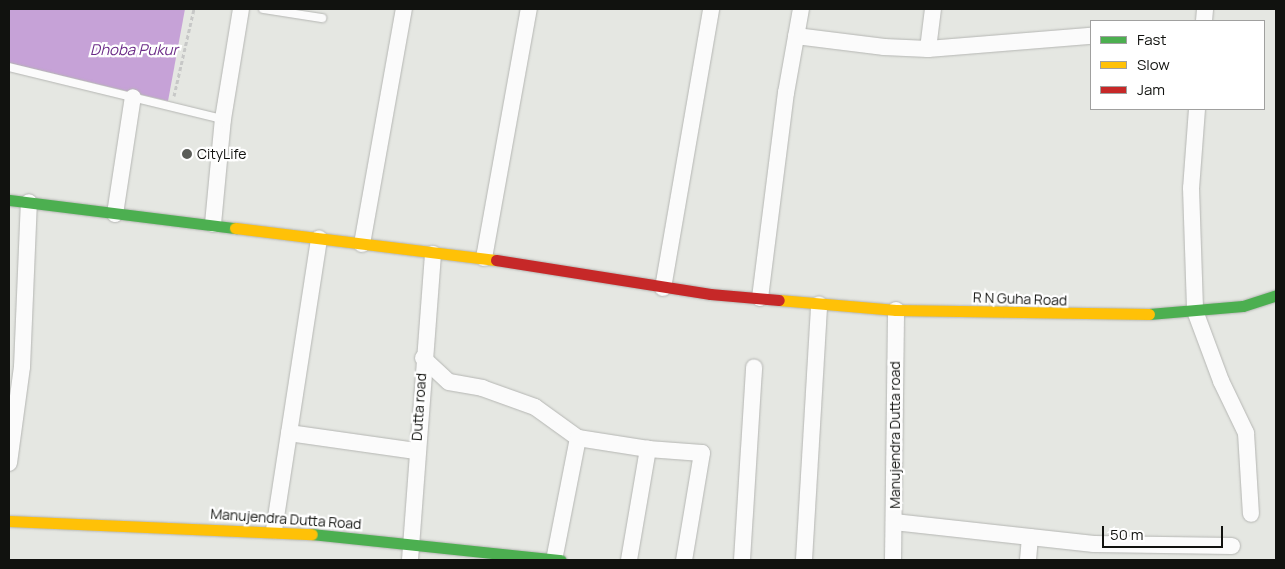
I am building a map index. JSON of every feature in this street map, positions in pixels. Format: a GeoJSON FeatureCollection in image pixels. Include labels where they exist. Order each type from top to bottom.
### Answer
{"type":"FeatureCollection","features":[{"type":"Feature","properties":{"kind":"street"},"geometry":{"type":"LineString","coordinates":[[213,224],[223,119],[241,9]]}},
{"type":"Feature","properties":{"kind":"street"},"geometry":{"type":"LineString","coordinates":[[362,244],[404,9]]}},
{"type":"Feature","properties":{"kind":"street"},"geometry":{"type":"LineString","coordinates":[[484,258],[529,9]]}},
{"type":"Feature","properties":{"kind":"street"},"geometry":{"type":"LineString","coordinates":[[663,288],[712,9]]}},
{"type":"Feature","properties":{"kind":"street"},"geometry":{"type":"LineString","coordinates":[[760,298],[801,9]]}},
{"type":"Feature","properties":{"kind":"street"},"geometry":{"type":"LineString","coordinates":[[928,49],[933,9]]}},
{"type":"Feature","properties":{"kind":"street"},"geometry":{"type":"LineString","coordinates":[[796,36],[884,47],[928,49],[1090,36]]}},
{"type":"Feature","properties":{"kind":"street"},"geometry":{"type":"LineString","coordinates":[[115,214],[133,98]]}},
{"type":"Feature","properties":{"kind":"street"},"geometry":{"type":"LineString","coordinates":[[1197,110],[1191,188],[1195,311],[1221,381],[1246,432],[1251,514]]}},
{"type":"Feature","properties":{"kind":"street","name":"R N Guha Road"},"geometry":{"type":"LineString","coordinates":[[9,200],[115,214],[213,224],[433,254],[484,258],[663,288],[896,310],[1124,316],[1243,306],[1276,295]]}},
{"type":"Feature","properties":{"kind":"street"},"geometry":{"type":"LineString","coordinates":[[9,458],[29,202]]}},
{"type":"Feature","properties":{"kind":"street"},"geometry":{"type":"LineString","coordinates":[[274,530],[318,238]]}},
{"type":"Feature","properties":{"kind":"street","name":"Dutta road"},"geometry":{"type":"LineString","coordinates":[[410,552],[423,358],[433,254]]}},
{"type":"Feature","properties":{"kind":"street"},"geometry":{"type":"LineString","coordinates":[[804,560],[820,304]]}},
{"type":"Feature","properties":{"kind":"street","name":"Manujendra Dutta road"},"geometry":{"type":"LineString","coordinates":[[893,560],[896,310]]}},
{"type":"Feature","properties":{"kind":"street"},"geometry":{"type":"LineString","coordinates":[[423,358],[449,382],[482,388],[535,406],[578,438],[648,449],[702,453],[684,560]]}},
{"type":"Feature","properties":{"kind":"street"},"geometry":{"type":"LineString","coordinates":[[742,560],[754,367]]}},
{"type":"Feature","properties":{"kind":"street"},"geometry":{"type":"LineString","coordinates":[[289,433],[416,451]]}},
{"type":"Feature","properties":{"kind":"street"},"geometry":{"type":"LineString","coordinates":[[554,560],[578,438]]}},
{"type":"Feature","properties":{"kind":"street"},"geometry":{"type":"LineString","coordinates":[[629,560],[648,449]]}},
{"type":"Feature","properties":{"kind":"street","name":"Manujendra Dutta Road"},"geometry":{"type":"LineString","coordinates":[[9,521],[274,530],[410,552],[560,560]]}},
{"type":"Feature","properties":{"kind":"street"},"geometry":{"type":"LineString","coordinates":[[894,522],[1094,544],[1232,546]]}},
{"type":"Feature","properties":{"kind":"street"},"geometry":{"type":"LineString","coordinates":[[1028,560],[1030,537]]}},
{"type":"Feature","properties":{"kind":"lane"},"geometry":{"type":"LineString","coordinates":[[263,9],[322,18]]}},
{"type":"Feature","properties":{"kind":"lane"},"geometry":{"type":"LineString","coordinates":[[9,67],[223,119]]}},
{"type":"Feature","properties":{"kind":"path"},"geometry":{"type":"LineString","coordinates":[[171,107],[194,9]]}},
{"type":"Feature","properties":{"kind":"water","name":"Dhoba Pukur"},"geometry":{"type":"Polygon","coordinates":[[[9,9],[185,9],[168,101],[9,63],[9,9]]]}},
{"type":"Feature","properties":{"kind":"traffic: fast"},"geometry":{"type":"LineString","coordinates":[[9,200],[235,228]]}},
{"type":"Feature","properties":{"kind":"traffic: fast"},"geometry":{"type":"LineString","coordinates":[[1149,314],[1243,306],[1276,295]]}},
{"type":"Feature","properties":{"kind":"traffic: fast"},"geometry":{"type":"LineString","coordinates":[[312,534],[561,560]]}},
{"type":"Feature","properties":{"kind":"traffic: slow"},"geometry":{"type":"LineString","coordinates":[[235,228],[496,260]]}},
{"type":"Feature","properties":{"kind":"traffic: slow"},"geometry":{"type":"LineString","coordinates":[[779,300],[896,310],[1149,314]]}},
{"type":"Feature","properties":{"kind":"traffic: slow"},"geometry":{"type":"LineString","coordinates":[[9,521],[312,534]]}},
{"type":"Feature","properties":{"kind":"traffic: jam"},"geometry":{"type":"LineString","coordinates":[[496,260],[710,294],[779,300]]}},
{"type":"Feature","properties":{"kind":"place","name":"CityLife"},"geometry":{"type":"Point","coordinates":[187,154]}}]}
